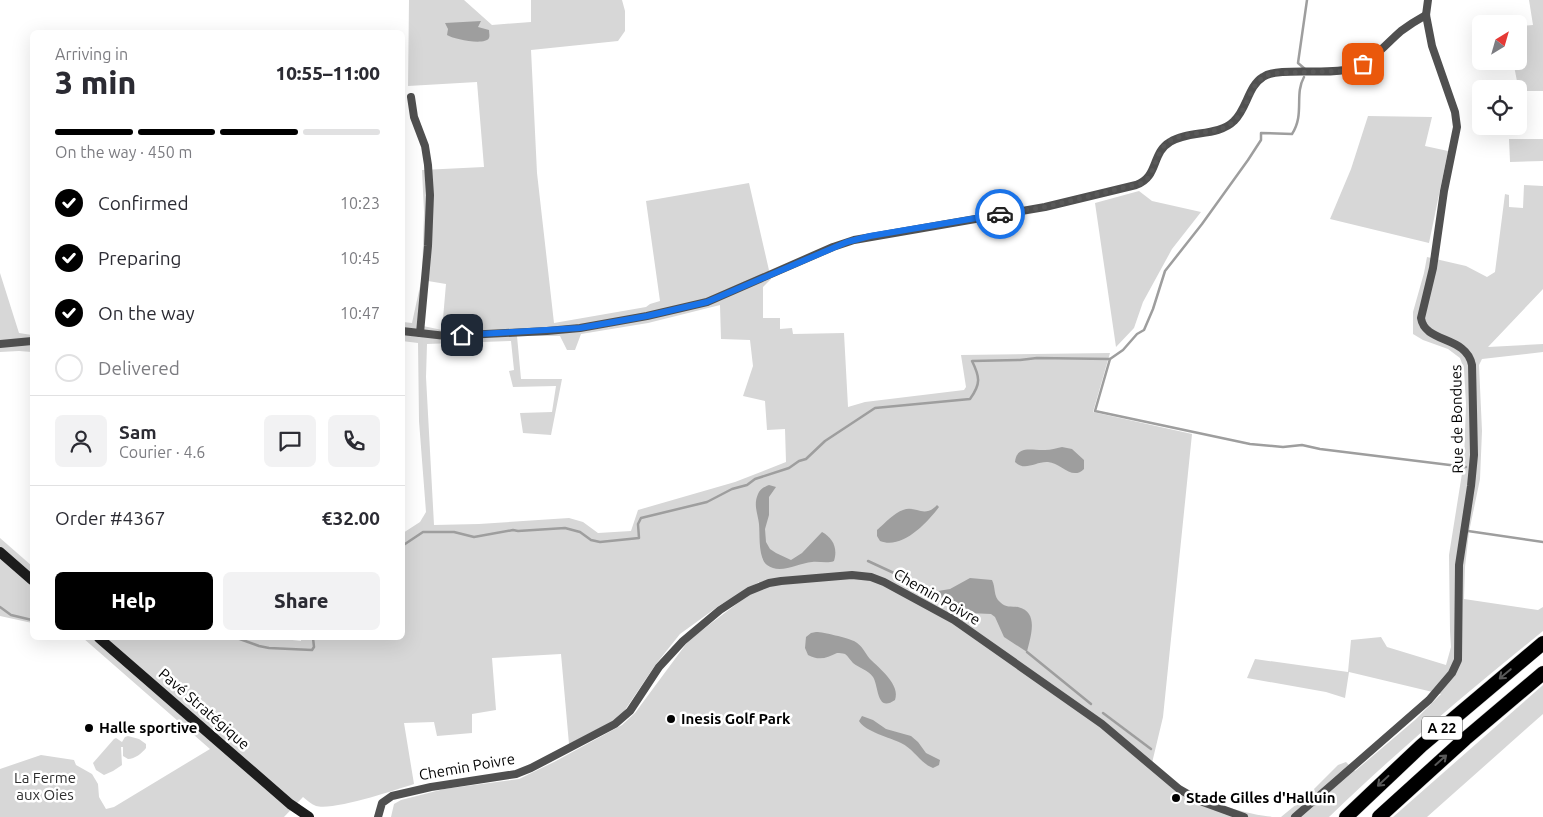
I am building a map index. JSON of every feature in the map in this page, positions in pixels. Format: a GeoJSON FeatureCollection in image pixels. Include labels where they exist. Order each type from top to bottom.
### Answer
{"type":"FeatureCollection","features":[{"type":"Feature","properties":{"kind":"highway","name":"A 22"},"geometry":{"type":"LineString","coordinates":[[1346,817],[1421,746],[1543,643]]}},
{"type":"Feature","properties":{"kind":"highway","name":"A 22"},"geometry":{"type":"LineString","coordinates":[[1379,817],[1446,756],[1543,673]]}},
{"type":"Feature","properties":{"kind":"main road"},"geometry":{"type":"LineString","coordinates":[[0,552],[30,578]]}},
{"type":"Feature","properties":{"kind":"main road","name":"Pavé Stratégique"},"geometry":{"type":"LineString","coordinates":[[100,640],[303,817]]}},
{"type":"Feature","properties":{"kind":"main road","name":"Pavé Stratégique"},"geometry":{"type":"LineString","coordinates":[[290,804],[309,817]]}},
{"type":"Feature","properties":{"kind":"street","name":"Rue de Bondues"},"geometry":{"type":"LineString","coordinates":[[1295,817],[1429,700],[1452,673],[1458,660],[1459,565],[1474,455],[1472,365],[1466,352],[1460,346],[1426,330],[1421,318],[1433,268],[1444,191],[1457,127],[1453,105],[1432,46],[1426,14],[1428,0]]}},
{"type":"Feature","properties":{"kind":"street"},"geometry":{"type":"LineString","coordinates":[[405,331],[446,336],[580,328],[658,314],[707,302],[833,247],[854,240],[1045,207],[1143,183],[1149,177],[1161,150],[1170,141],[1231,124],[1241,113],[1257,82],[1264,76],[1276,73],[1336,71],[1353,68],[1367,61],[1405,28],[1426,14]]}},
{"type":"Feature","properties":{"kind":"street"},"geometry":{"type":"LineString","coordinates":[[411,97],[414,117],[428,165],[430,195],[428,246],[420,333]]}},
{"type":"Feature","properties":{"kind":"street"},"geometry":{"type":"LineString","coordinates":[[0,344],[30,341]]}},
{"type":"Feature","properties":{"kind":"street","name":"Chemin Poivre"},"geometry":{"type":"LineString","coordinates":[[392,796],[431,787],[502,777],[531,768],[622,719],[633,706],[658,667],[672,652],[702,623],[735,599],[759,587],[781,581],[825,576],[858,575],[871,577],[892,585],[954,620],[1102,724],[1174,786],[1200,801],[1244,817]]}},
{"type":"Feature","properties":{"kind":"street"},"geometry":{"type":"LineString","coordinates":[[378,817],[382,804],[392,796]]}},
{"type":"Feature","properties":{"kind":"street"},"geometry":{"type":"LineString","coordinates":[[382,817],[384,806],[392,796]]}},
{"type":"Feature","properties":{"kind":"green space","name":"La Ferme aux Oies"},"geometry":{"type":"Polygon","coordinates":[[[409,0],[464,0],[492,25],[531,22],[531,0],[622,0],[625,11],[625,31],[618,41],[531,50],[537,173],[554,323],[646,307],[660,301],[646,201],[749,183],[771,279],[763,287],[763,318],[780,318],[780,329],[792,328],[793,334],[844,333],[848,407],[865,402],[964,390],[966,387],[961,355],[1110,353],[1093,412],[1192,434],[1163,717],[1152,763],[1197,796],[1243,811],[1275,817],[391,817],[394,804],[401,800],[444,789],[519,779],[622,725],[635,713],[689,640],[759,587],[759,582],[720,605],[680,634],[656,664],[623,713],[615,720],[569,744],[561,654],[492,658],[496,710],[472,714],[472,733],[437,736],[434,722],[404,723],[414,784],[336,806],[316,806],[303,797],[284,817],[0,817],[0,769],[41,755],[74,760],[76,765],[92,774],[98,784],[99,797],[106,809],[114,807],[210,749],[85,640],[405,640],[405,532],[420,522],[426,512],[419,421],[418,343],[405,341],[405,322],[412,323],[422,277],[424,212],[422,170],[484,167],[477,82],[408,86],[409,0]],[[428,281],[423,326],[442,330],[446,284],[428,281]],[[720,305],[648,323],[581,334],[575,350],[567,350],[560,336],[517,336],[521,379],[562,379],[551,435],[523,433],[520,413],[552,412],[556,386],[513,387],[509,371],[514,370],[511,341],[427,344],[426,377],[434,525],[569,518],[583,522],[598,533],[631,531],[638,510],[735,482],[786,462],[785,429],[767,430],[765,401],[743,396],[753,366],[750,340],[721,339],[720,305]]]}},
{"type":"Feature","properties":{"kind":"green space"},"geometry":{"type":"Polygon","coordinates":[[[1529,0],[1543,0],[1543,91],[1527,91],[1527,80],[1517,80],[1515,70],[1528,70],[1528,25],[1533,25],[1529,0]]]}},
{"type":"Feature","properties":{"kind":"green space"},"geometry":{"type":"Polygon","coordinates":[[[1368,116],[1432,117],[1425,146],[1448,151],[1429,243],[1330,219],[1351,169],[1368,116]]]}},
{"type":"Feature","properties":{"kind":"green space"},"geometry":{"type":"Polygon","coordinates":[[[1509,139],[1543,139],[1543,161],[1510,162],[1509,139]]]}},
{"type":"Feature","properties":{"kind":"green space"},"geometry":{"type":"Polygon","coordinates":[[[1524,185],[1543,186],[1543,289],[1488,347],[1543,344],[1543,352],[1482,359],[1479,365],[1482,431],[1480,479],[1469,532],[1464,599],[1538,610],[1543,607],[1543,631],[1434,722],[1329,817],[1281,817],[1310,793],[1338,765],[1346,762],[1355,771],[1415,720],[1441,694],[1349,672],[1345,698],[1326,692],[1247,678],[1255,659],[1348,672],[1351,640],[1381,637],[1387,647],[1446,665],[1451,647],[1449,555],[1464,461],[1466,404],[1464,369],[1460,358],[1448,349],[1423,340],[1413,334],[1413,312],[1427,257],[1466,266],[1487,277],[1495,272],[1505,194],[1509,195],[1509,207],[1523,208],[1524,185]]]}},
{"type":"Feature","properties":{"kind":"green space"},"geometry":{"type":"Polygon","coordinates":[[[1139,191],[1152,201],[1201,212],[1172,249],[1143,302],[1134,328],[1116,347],[1095,203],[1139,191]]]}},
{"type":"Feature","properties":{"kind":"green space"},"geometry":{"type":"Polygon","coordinates":[[[0,273],[19,333],[30,335],[30,352],[0,352],[0,273]]]}},
{"type":"Feature","properties":{"kind":"green space"},"geometry":{"type":"Polygon","coordinates":[[[0,538],[30,564],[30,623],[0,616],[0,538]]]}},
{"type":"Feature","properties":{"kind":"green space"},"geometry":{"type":"Polygon","coordinates":[[[1543,685],[1543,714],[1427,817],[1393,817],[1543,685]]]}},
{"type":"Feature","properties":{"kind":"green space"},"geometry":{"type":"Polygon","coordinates":[[[128,736],[139,739],[146,744],[146,748],[138,755],[128,759],[123,756],[123,747],[121,747],[122,765],[104,775],[96,770],[93,763],[114,739],[116,738],[122,742],[128,736]]]}},
{"type":"Feature","properties":{"kind":"shaded area"},"geometry":{"type":"Polygon","coordinates":[[[481,21],[478,27],[489,30],[489,37],[486,40],[469,41],[447,35],[448,29],[445,23],[481,21]]]}},
{"type":"Feature","properties":{"kind":"shaded area"},"geometry":{"type":"Polygon","coordinates":[[[1062,447],[1072,449],[1084,460],[1084,469],[1075,473],[1048,462],[1023,466],[1015,462],[1016,456],[1022,451],[1062,447]]]}},
{"type":"Feature","properties":{"kind":"shaded area"},"geometry":{"type":"Polygon","coordinates":[[[769,485],[776,487],[769,497],[769,515],[765,529],[766,542],[770,549],[791,560],[802,553],[822,532],[834,544],[834,561],[812,562],[783,569],[772,568],[764,562],[761,552],[756,502],[760,491],[769,485]]]}},
{"type":"Feature","properties":{"kind":"shaded area"},"geometry":{"type":"Polygon","coordinates":[[[937,505],[939,507],[928,520],[905,538],[897,542],[888,543],[880,541],[877,536],[877,530],[900,511],[912,509],[928,511],[937,505]]]}},
{"type":"Feature","properties":{"kind":"shaded area"},"geometry":{"type":"Polygon","coordinates":[[[970,578],[992,580],[996,597],[1002,604],[1018,607],[1029,614],[1032,626],[1027,652],[1004,637],[995,617],[991,614],[969,613],[959,609],[936,594],[938,591],[950,589],[970,578]]]}},
{"type":"Feature","properties":{"kind":"shaded area"},"geometry":{"type":"Polygon","coordinates":[[[816,632],[846,638],[859,645],[892,683],[896,694],[895,700],[889,703],[881,701],[873,677],[853,663],[845,654],[837,653],[819,658],[808,655],[805,648],[806,637],[816,632]]]}},
{"type":"Feature","properties":{"kind":"shaded area"},"geometry":{"type":"Polygon","coordinates":[[[862,716],[873,720],[886,729],[911,736],[926,753],[940,760],[939,765],[933,768],[928,766],[906,746],[866,728],[859,721],[862,716]]]}},
{"type":"Feature","properties":{"kind":"waterway"},"geometry":{"type":"LineString","coordinates":[[1305,69],[1298,63],[1307,0]]}},
{"type":"Feature","properties":{"kind":"waterway"},"geometry":{"type":"LineString","coordinates":[[405,544],[423,532],[454,532],[474,537],[513,530],[565,528],[580,532],[591,540],[600,542],[639,538],[638,524],[641,518],[707,502],[732,489],[747,485],[755,479],[789,468],[799,461],[806,459],[825,441],[875,408],[970,399],[978,385],[978,376],[972,361],[1037,358],[1110,359],[1123,350],[1137,334],[1144,330],[1165,271],[1248,160],[1261,140],[1261,133],[1292,134],[1298,119],[1300,91],[1304,77]]}},
{"type":"Feature","properties":{"kind":"waterway"},"geometry":{"type":"LineString","coordinates":[[1110,359],[1095,411],[1250,444],[1283,447],[1302,445],[1320,449],[1466,467]]}},
{"type":"Feature","properties":{"kind":"waterway"},"geometry":{"type":"LineString","coordinates":[[1468,531],[1543,542]]}},
{"type":"Feature","properties":{"kind":"waterway"},"geometry":{"type":"LineString","coordinates":[[868,561],[937,593]]}},
{"type":"Feature","properties":{"kind":"waterway"},"geometry":{"type":"LineString","coordinates":[[0,607],[11,615],[30,620]]}},
{"type":"Feature","properties":{"kind":"waterway"},"geometry":{"type":"LineString","coordinates":[[242,640],[269,648],[312,650],[314,647],[313,640]]}},
{"type":"Feature","properties":{"kind":"waterway"},"geometry":{"type":"LineString","coordinates":[[1027,652],[1091,704]]}},
{"type":"Feature","properties":{"kind":"waterway"},"geometry":{"type":"LineString","coordinates":[[1103,713],[1151,749]]}},
{"type":"Feature","properties":{"kind":"way so far"},"geometry":{"type":"LineString","coordinates":[[1000,214],[1045,207],[1143,183],[1152,172],[1158,154],[1163,147],[1170,141],[1178,138],[1226,127],[1231,124],[1241,113],[1257,82],[1267,74],[1342,71],[1363,64]]}},
{"type":"Feature","properties":{"kind":"place","name":"Inesis Golf Park"},"geometry":{"type":"Point","coordinates":[671,719]}},
{"type":"Feature","properties":{"kind":"place","name":"Halle sportive"},"geometry":{"type":"Point","coordinates":[89,728]}},
{"type":"Feature","properties":{"kind":"place","name":"Stade Gilles d'Halluin"},"geometry":{"type":"Point","coordinates":[1176,798]}},
{"type":"Feature","properties":{"kind":"route"},"geometry":{"type":"LineString","coordinates":[[462,335],[580,328],[658,314],[707,302],[847,242],[870,236],[1000,214]]}}]}
